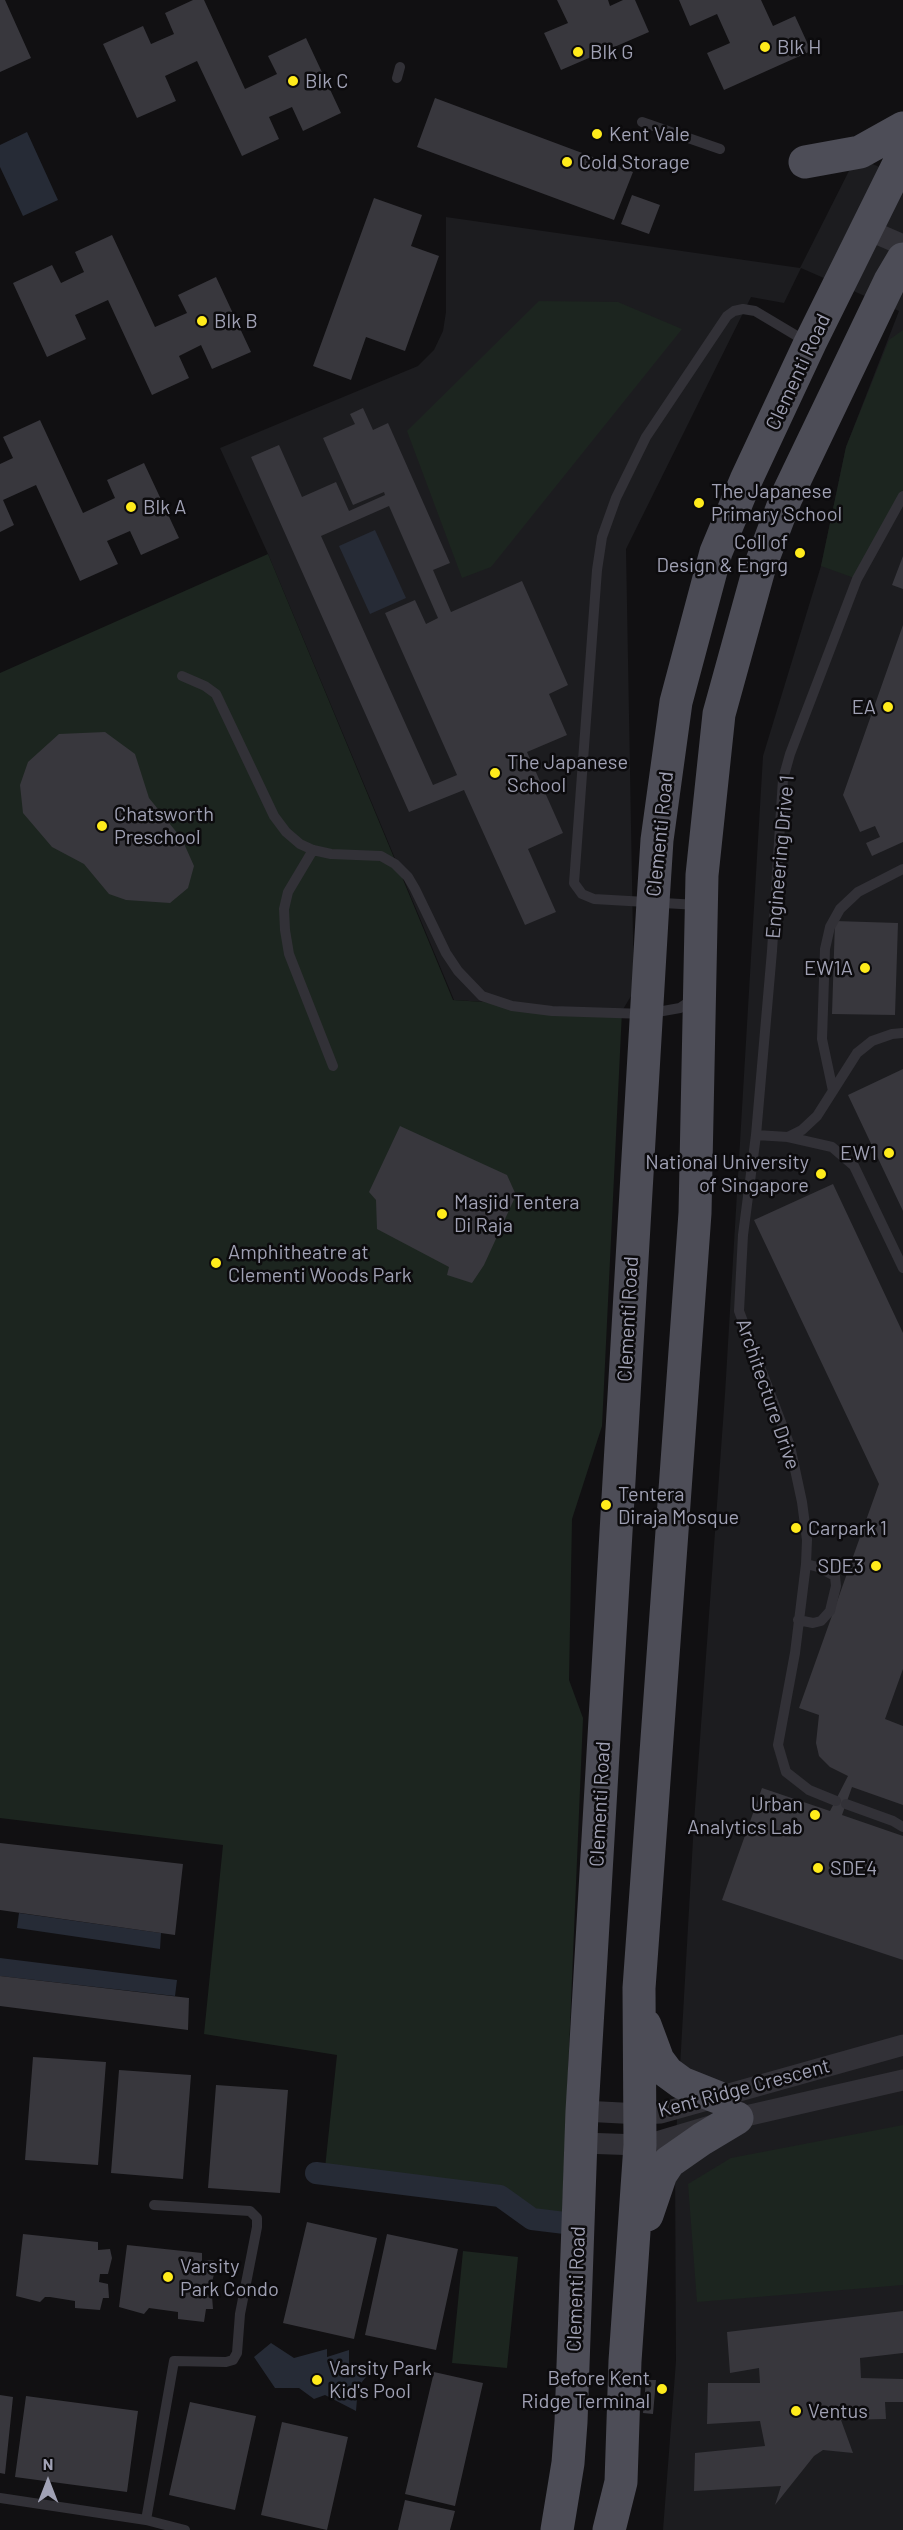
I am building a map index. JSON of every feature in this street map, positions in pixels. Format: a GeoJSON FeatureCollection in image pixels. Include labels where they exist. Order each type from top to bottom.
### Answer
{"type":"FeatureCollection","features":[{"type":"Feature","properties":{"kind":"main road"},"geometry":{"type":"LineString","coordinates":[[805,162],[860,152],[903,128]]}},
{"type":"Feature","properties":{"kind":"main road","name":"Clementi Road"},"geometry":{"type":"LineString","coordinates":[[557,2530],[568,2463],[571,2422],[582,2111],[657,840],[676,702],[716,552],[746,480],[866,229],[894,195],[903,155]]}},
{"type":"Feature","properties":{"kind":"main road"},"geometry":{"type":"LineString","coordinates":[[609,2530],[621,2482],[625,2361],[634,2251],[640,2130],[639,1988],[695,1213],[702,875],[719,714],[759,569],[786,498],[890,281],[903,260]]}},
{"type":"Feature","properties":{"kind":"main road"},"geometry":{"type":"LineString","coordinates":[[865,337],[903,309]]}},
{"type":"Feature","properties":{"kind":"main road"},"geometry":{"type":"LineString","coordinates":[[634,2251],[661,2174],[669,2162],[702,2139],[727,2107],[682,2083],[667,2072],[657,2060],[643,2018],[639,1988]]}},
{"type":"Feature","properties":{"kind":"street"},"geometry":{"type":"LineString","coordinates":[[866,229],[903,245]]}},
{"type":"Feature","properties":{"kind":"street","name":"Kent Ridge Crescent"},"geometry":{"type":"LineString","coordinates":[[582,2143],[727,2107],[903,2045]]}},
{"type":"Feature","properties":{"kind":"street","name":"Kent Ridge Crescent"},"geometry":{"type":"LineString","coordinates":[[640,2130],[661,2113],[727,2107],[903,2080]]}},
{"type":"Feature","properties":{"kind":"street","name":"Kent Ridge Crescent"},"geometry":{"type":"LineString","coordinates":[[582,2111],[640,2130]]}},
{"type":"Feature","properties":{"kind":"lane"},"geometry":{"type":"LineString","coordinates":[[642,122],[720,149]]}},
{"type":"Feature","properties":{"kind":"lane"},"geometry":{"type":"LineString","coordinates":[[702,905],[594,899],[582,894],[574,883],[597,570],[602,537],[616,498],[646,436],[728,316],[742,309],[755,311],[810,343]]}},
{"type":"Feature","properties":{"kind":"lane","name":"Engineering Drive 1"},"geometry":{"type":"LineString","coordinates":[[756,1135],[772,951],[783,779],[802,721],[856,579],[903,495]]}},
{"type":"Feature","properties":{"kind":"lane"},"geometry":{"type":"LineString","coordinates":[[182,676],[205,686],[216,694],[274,816],[286,832],[300,844],[313,850],[331,854],[381,856],[395,864],[411,883],[446,953],[458,971],[482,996],[512,1006],[552,1011],[646,1014],[680,1008],[698,996]]}},
{"type":"Feature","properties":{"kind":"lane"},"geometry":{"type":"LineString","coordinates":[[313,850],[288,892],[284,909],[285,930],[289,954],[333,1066]]}},
{"type":"Feature","properties":{"kind":"lane"},"geometry":{"type":"LineString","coordinates":[[834,1091],[822,1039],[825,949],[830,927],[840,909],[858,892],[903,869]]}},
{"type":"Feature","properties":{"kind":"lane"},"geometry":{"type":"LineString","coordinates":[[788,1137],[802,1130],[817,1116],[857,1053],[872,1041],[903,1033]]}},
{"type":"Feature","properties":{"kind":"lane"},"geometry":{"type":"LineString","coordinates":[[756,1135],[788,1137],[832,1147],[854,1166],[903,1268]]}},
{"type":"Feature","properties":{"kind":"lane","name":"Architecture Drive"},"geometry":{"type":"LineString","coordinates":[[756,1135],[743,1235],[739,1311],[790,1446],[802,1502],[807,1540],[806,1564],[778,1744],[786,1772],[809,1790],[893,1821],[903,1827]]}},
{"type":"Feature","properties":{"kind":"lane"},"geometry":{"type":"LineString","coordinates":[[798,1620],[821,1622],[830,1611],[836,1586],[835,1576],[818,1567],[806,1564]]}},
{"type":"Feature","properties":{"kind":"lane"},"geometry":{"type":"LineString","coordinates":[[146,2520],[174,2361],[226,2362],[233,2360],[237,2353],[240,2314],[257,2227],[256,2218],[250,2211],[154,2205]]}},
{"type":"Feature","properties":{"kind":"lane"},"geometry":{"type":"LineString","coordinates":[[0,2498],[146,2520],[185,2530]]}},
{"type":"Feature","properties":{"kind":"shaded area"},"geometry":{"type":"Polygon","coordinates":[[[27,132],[58,200],[23,216],[0,167],[0,145],[27,132]]]}},
{"type":"Feature","properties":{"kind":"shaded area","name":"National University of Singapore"},"geometry":{"type":"Polygon","coordinates":[[[856,157],[903,177],[903,2530],[663,2530],[676,2361],[675,2154],[694,1822],[725,1394],[763,756],[821,566],[846,447],[899,311],[801,268],[784,303],[751,297],[626,549],[634,991],[622,1011],[454,1000],[268,554],[220,448],[418,366],[434,350],[443,331],[446,312],[446,217],[800,268],[856,157]]]}},
{"type":"Feature","properties":{"kind":"shaded area"},"geometry":{"type":"Polygon","coordinates":[[[539,301],[618,302],[682,329],[491,567],[462,578],[407,431],[539,301]]]}},
{"type":"Feature","properties":{"kind":"shaded area"},"geometry":{"type":"Polygon","coordinates":[[[903,330],[903,496],[857,579],[821,566],[846,447],[889,340],[903,330]]]}},
{"type":"Feature","properties":{"kind":"shaded area"},"geometry":{"type":"Polygon","coordinates":[[[375,530],[406,598],[370,614],[339,546],[375,530]]]}},
{"type":"Feature","properties":{"kind":"shaded area"},"geometry":{"type":"Polygon","coordinates":[[[268,554],[453,1000],[622,1011],[602,1426],[572,1519],[569,1680],[583,1718],[562,2215],[535,2211],[506,2187],[325,2168],[337,2055],[204,2034],[223,1845],[0,1818],[0,673],[268,554]]]}},
{"type":"Feature","properties":{"kind":"shaded area"},"geometry":{"type":"Polygon","coordinates":[[[19,1913],[161,1933],[160,1949],[17,1928],[19,1913]]]}},
{"type":"Feature","properties":{"kind":"shaded area"},"geometry":{"type":"Polygon","coordinates":[[[0,1958],[177,1980],[175,1996],[0,1976],[0,1958]]]}},
{"type":"Feature","properties":{"kind":"shaded area"},"geometry":{"type":"Polygon","coordinates":[[[903,2125],[903,2285],[697,2302],[688,2184],[731,2158],[903,2125]]]}},
{"type":"Feature","properties":{"kind":"shaded area"},"geometry":{"type":"Polygon","coordinates":[[[463,2251],[518,2257],[507,2368],[452,2363],[463,2251]]]}},
{"type":"Feature","properties":{"kind":"shaded area","name":"Varsity Park Kid's Pool"},"geometry":{"type":"Polygon","coordinates":[[[271,2343],[294,2358],[327,2349],[327,2357],[349,2350],[349,2366],[368,2365],[369,2373],[358,2387],[356,2411],[325,2395],[314,2399],[299,2388],[275,2388],[254,2357],[271,2343]]]}},
{"type":"Feature","properties":{"kind":"building"},"geometry":{"type":"Polygon","coordinates":[[[0,0],[5,0],[31,58],[0,72],[0,0]]]}},
{"type":"Feature","properties":{"kind":"building","name":"Blk C"},"geometry":{"type":"Polygon","coordinates":[[[193,0],[204,0],[245,89],[277,74],[268,56],[306,38],[341,113],[303,131],[292,107],[269,117],[279,139],[242,156],[197,61],[165,76],[176,101],[137,118],[103,44],[143,26],[151,44],[174,34],[165,13],[193,0]]]}},
{"type":"Feature","properties":{"kind":"building","name":"Blk G"},"geometry":{"type":"Polygon","coordinates":[[[557,0],[608,0],[610,6],[623,0],[635,0],[649,32],[561,70],[544,33],[568,23],[557,0]]]}},
{"type":"Feature","properties":{"kind":"building","name":"Blk H"},"geometry":{"type":"Polygon","coordinates":[[[679,0],[761,0],[773,26],[795,16],[811,51],[724,90],[707,53],[730,43],[717,14],[690,26],[679,0]]]}},
{"type":"Feature","properties":{"kind":"building"},"geometry":{"type":"Polygon","coordinates":[[[435,98],[633,172],[614,220],[417,147],[435,98]]]}},
{"type":"Feature","properties":{"kind":"building"},"geometry":{"type":"Polygon","coordinates":[[[632,195],[660,205],[649,234],[621,224],[632,195]]]}},
{"type":"Feature","properties":{"kind":"building"},"geometry":{"type":"Polygon","coordinates":[[[374,198],[422,215],[411,246],[439,256],[405,351],[366,337],[351,380],[313,366],[374,198]]]}},
{"type":"Feature","properties":{"kind":"building","name":"Blk B"},"geometry":{"type":"Polygon","coordinates":[[[112,235],[155,327],[187,313],[178,295],[216,277],[251,352],[212,369],[201,345],[179,356],[189,378],[152,395],[108,300],[75,315],[86,339],[47,357],[13,283],[52,265],[61,283],[84,272],[75,252],[112,235]]]}},
{"type":"Feature","properties":{"kind":"building"},"geometry":{"type":"Polygon","coordinates":[[[363,408],[373,430],[388,423],[450,563],[433,570],[451,612],[522,581],[568,685],[549,694],[567,735],[527,752],[563,833],[528,849],[556,912],[525,925],[464,790],[409,812],[251,457],[279,445],[302,497],[336,482],[349,511],[385,495],[384,492],[353,505],[323,438],[355,424],[350,414],[363,408]],[[389,506],[321,536],[433,785],[457,775],[385,613],[415,600],[426,624],[438,618],[389,506]]]}},
{"type":"Feature","properties":{"kind":"building","name":"Blk A"},"geometry":{"type":"Polygon","coordinates":[[[40,420],[83,513],[115,498],[107,480],[144,463],[179,538],[141,555],[130,531],[107,541],[118,564],[80,581],[36,485],[3,500],[14,525],[0,532],[0,464],[13,458],[3,437],[40,420]]]}},
{"type":"Feature","properties":{"kind":"building"},"geometry":{"type":"Polygon","coordinates":[[[903,556],[903,589],[892,585],[903,556]]]}},
{"type":"Feature","properties":{"kind":"building","name":"EA"},"geometry":{"type":"Polygon","coordinates":[[[903,625],[903,842],[872,856],[866,843],[880,837],[875,826],[860,832],[843,795],[903,625]]]}},
{"type":"Feature","properties":{"kind":"building","name":"Chatsworth Preschool"},"geometry":{"type":"Polygon","coordinates":[[[105,732],[135,754],[149,798],[182,839],[194,866],[188,888],[170,903],[126,900],[109,894],[84,864],[52,847],[23,813],[20,785],[28,762],[59,734],[105,732]]]}},
{"type":"Feature","properties":{"kind":"building","name":"EW1A"},"geometry":{"type":"Polygon","coordinates":[[[835,921],[898,923],[895,1015],[832,1014],[835,921]]]}},
{"type":"Feature","properties":{"kind":"building","name":"EW1"},"geometry":{"type":"Polygon","coordinates":[[[903,1069],[903,1211],[848,1095],[903,1069]]]}},
{"type":"Feature","properties":{"kind":"building","name":"Masjid Tentera Di Raja"},"geometry":{"type":"Polygon","coordinates":[[[400,1126],[507,1175],[516,1195],[484,1265],[472,1283],[447,1275],[449,1267],[377,1229],[376,1200],[369,1192],[400,1126]]]}},
{"type":"Feature","properties":{"kind":"building","name":"SDE3"},"geometry":{"type":"Polygon","coordinates":[[[833,1184],[903,1333],[903,1669],[885,1719],[903,1726],[903,1805],[852,1787],[842,1815],[903,1836],[903,1960],[722,1900],[762,1788],[830,1811],[848,1776],[830,1767],[819,1756],[816,1743],[819,1715],[799,1708],[879,1484],[754,1220],[833,1184]]]}},
{"type":"Feature","properties":{"kind":"building"},"geometry":{"type":"Polygon","coordinates":[[[0,1843],[183,1864],[175,1935],[0,1910],[0,1843]]]}},
{"type":"Feature","properties":{"kind":"building"},"geometry":{"type":"Polygon","coordinates":[[[0,1976],[189,1998],[188,2030],[0,2006],[0,1976]]]}},
{"type":"Feature","properties":{"kind":"building"},"geometry":{"type":"Polygon","coordinates":[[[33,2057],[106,2062],[98,2165],[25,2160],[33,2057]]]}},
{"type":"Feature","properties":{"kind":"building"},"geometry":{"type":"Polygon","coordinates":[[[119,2070],[191,2075],[183,2179],[111,2173],[119,2070]]]}},
{"type":"Feature","properties":{"kind":"building"},"geometry":{"type":"Polygon","coordinates":[[[216,2085],[288,2090],[280,2193],[208,2188],[216,2085]]]}},
{"type":"Feature","properties":{"kind":"building"},"geometry":{"type":"Polygon","coordinates":[[[307,2222],[377,2238],[354,2339],[283,2323],[307,2222]]]}},
{"type":"Feature","properties":{"kind":"building"},"geometry":{"type":"Polygon","coordinates":[[[23,2234],[98,2242],[98,2250],[110,2249],[112,2258],[108,2274],[100,2274],[99,2282],[108,2284],[109,2298],[103,2298],[100,2310],[75,2308],[75,2301],[45,2297],[40,2302],[16,2296],[23,2234]]]}},
{"type":"Feature","properties":{"kind":"building"},"geometry":{"type":"Polygon","coordinates":[[[387,2234],[458,2249],[436,2350],[365,2335],[387,2234]]]}},
{"type":"Feature","properties":{"kind":"building","name":"Varsity Park Condo"},"geometry":{"type":"Polygon","coordinates":[[[127,2245],[202,2253],[202,2261],[214,2260],[215,2270],[211,2286],[203,2285],[203,2293],[212,2296],[213,2309],[206,2309],[204,2322],[178,2319],[178,2312],[149,2308],[144,2314],[119,2307],[127,2245]]]}},
{"type":"Feature","properties":{"kind":"building","name":"Ventus"},"geometry":{"type":"Polygon","coordinates":[[[903,2311],[903,2353],[860,2358],[861,2378],[903,2379],[903,2402],[885,2402],[886,2419],[841,2420],[853,2453],[823,2450],[814,2456],[775,2505],[781,2486],[694,2491],[695,2453],[765,2446],[760,2421],[707,2424],[708,2383],[760,2383],[759,2368],[730,2373],[727,2332],[903,2311]]]}},
{"type":"Feature","properties":{"kind":"building"},"geometry":{"type":"Polygon","coordinates":[[[434,2372],[483,2383],[455,2506],[405,2494],[434,2372]]]}},
{"type":"Feature","properties":{"kind":"building"},"geometry":{"type":"Polygon","coordinates":[[[646,2380],[656,2380],[653,2414],[643,2413],[646,2380]]]}},
{"type":"Feature","properties":{"kind":"building"},"geometry":{"type":"Polygon","coordinates":[[[0,2395],[13,2397],[5,2474],[0,2473],[0,2395]]]}},
{"type":"Feature","properties":{"kind":"building"},"geometry":{"type":"Polygon","coordinates":[[[26,2396],[138,2411],[127,2492],[15,2477],[26,2396]]]}},
{"type":"Feature","properties":{"kind":"building"},"geometry":{"type":"Polygon","coordinates":[[[190,2402],[256,2416],[235,2510],[169,2495],[190,2402]]]}},
{"type":"Feature","properties":{"kind":"building"},"geometry":{"type":"Polygon","coordinates":[[[282,2422],[348,2437],[327,2530],[261,2515],[282,2422]]]}},
{"type":"Feature","properties":{"kind":"building"},"geometry":{"type":"Polygon","coordinates":[[[405,2500],[455,2511],[450,2530],[398,2530],[405,2500]]]}},
{"type":"Feature","properties":{"kind":"waterway"},"geometry":{"type":"LineString","coordinates":[[316,2173],[500,2196],[532,2219],[565,2223]]}},
{"type":"Feature","properties":{"kind":"place","name":"Blk H"},"geometry":{"type":"Point","coordinates":[765,47]}},
{"type":"Feature","properties":{"kind":"place","name":"Blk G"},"geometry":{"type":"Point","coordinates":[578,52]}},
{"type":"Feature","properties":{"kind":"place","name":"Blk C"},"geometry":{"type":"Point","coordinates":[293,81]}},
{"type":"Feature","properties":{"kind":"place","name":"Kent Vale"},"geometry":{"type":"Point","coordinates":[597,134]}},
{"type":"Feature","properties":{"kind":"place","name":"Cold Storage"},"geometry":{"type":"Point","coordinates":[567,162]}},
{"type":"Feature","properties":{"kind":"place","name":"Blk B"},"geometry":{"type":"Point","coordinates":[202,321]}},
{"type":"Feature","properties":{"kind":"place","name":"The Japanese Primary School"},"geometry":{"type":"Point","coordinates":[699,503]}},
{"type":"Feature","properties":{"kind":"place","name":"Blk A"},"geometry":{"type":"Point","coordinates":[131,507]}},
{"type":"Feature","properties":{"kind":"place","name":"Coll of Design & Engrg"},"geometry":{"type":"Point","coordinates":[800,553]}},
{"type":"Feature","properties":{"kind":"place","name":"EA"},"geometry":{"type":"Point","coordinates":[888,707]}},
{"type":"Feature","properties":{"kind":"place","name":"The Japanese School"},"geometry":{"type":"Point","coordinates":[495,773]}},
{"type":"Feature","properties":{"kind":"place","name":"Chatsworth Preschool"},"geometry":{"type":"Point","coordinates":[102,826]}},
{"type":"Feature","properties":{"kind":"place","name":"EW1A"},"geometry":{"type":"Point","coordinates":[865,968]}},
{"type":"Feature","properties":{"kind":"place","name":"EW1"},"geometry":{"type":"Point","coordinates":[889,1153]}},
{"type":"Feature","properties":{"kind":"place","name":"National University of Singapore"},"geometry":{"type":"Point","coordinates":[821,1174]}},
{"type":"Feature","properties":{"kind":"place","name":"Masjid Tentera Di Raja"},"geometry":{"type":"Point","coordinates":[442,1214]}},
{"type":"Feature","properties":{"kind":"place","name":"Amphitheatre at Clementi Woods Park"},"geometry":{"type":"Point","coordinates":[216,1263]}},
{"type":"Feature","properties":{"kind":"place","name":"Tentera Diraja Mosque"},"geometry":{"type":"Point","coordinates":[606,1505]}},
{"type":"Feature","properties":{"kind":"place","name":"Carpark 1"},"geometry":{"type":"Point","coordinates":[796,1528]}},
{"type":"Feature","properties":{"kind":"place","name":"SDE3"},"geometry":{"type":"Point","coordinates":[876,1566]}},
{"type":"Feature","properties":{"kind":"place","name":"Urban Analytics Lab"},"geometry":{"type":"Point","coordinates":[815,1815]}},
{"type":"Feature","properties":{"kind":"place","name":"SDE4"},"geometry":{"type":"Point","coordinates":[818,1868]}},
{"type":"Feature","properties":{"kind":"place","name":"Varsity Park Condo"},"geometry":{"type":"Point","coordinates":[168,2277]}},
{"type":"Feature","properties":{"kind":"place","name":"Varsity Park Kid's Pool"},"geometry":{"type":"Point","coordinates":[317,2380]}},
{"type":"Feature","properties":{"kind":"place","name":"Before Kent Ridge Terminal"},"geometry":{"type":"Point","coordinates":[662,2389]}},
{"type":"Feature","properties":{"kind":"place","name":"Ventus"},"geometry":{"type":"Point","coordinates":[796,2411]}}]}
